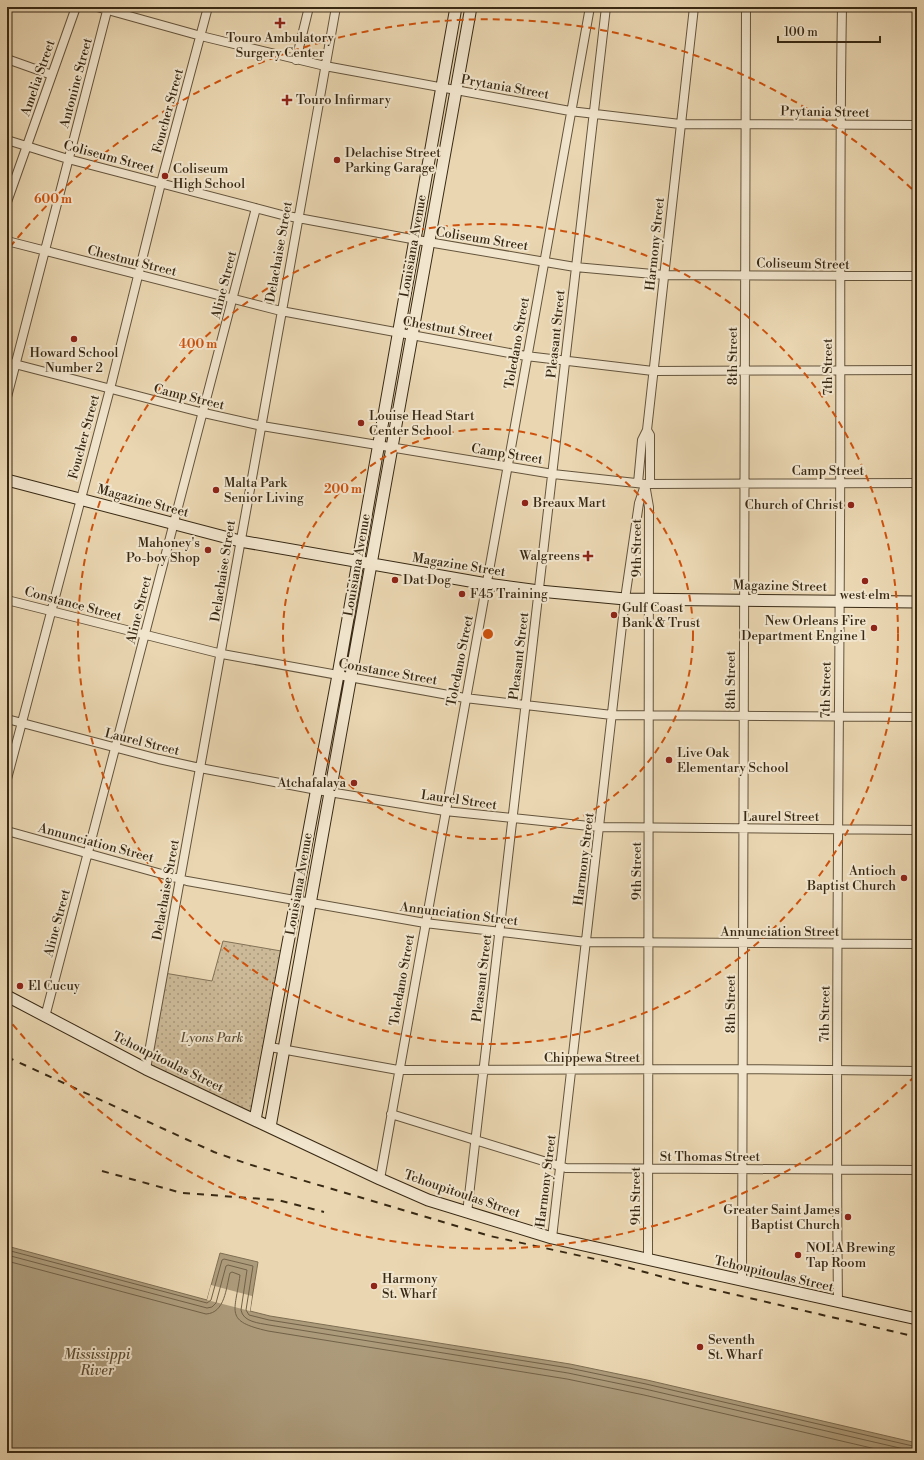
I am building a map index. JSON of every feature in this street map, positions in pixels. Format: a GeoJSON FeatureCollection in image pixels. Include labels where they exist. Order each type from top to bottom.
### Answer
{"type":"FeatureCollection","features":[{"type":"Feature","properties":{"kind":"street","name":"Amelia Street"},"geometry":{"type":"LineString","coordinates":[[7,202],[76,7]]}},
{"type":"Feature","properties":{"kind":"street","name":"Prytania Street"},"geometry":{"type":"LineString","coordinates":[[98,7],[201,36],[296,60],[455,91],[595,115],[680,124],[745,123],[917,125]]}},
{"type":"Feature","properties":{"kind":"street","name":"Foucher Street"},"geometry":{"type":"LineString","coordinates":[[7,780],[110,389],[161,183],[208,7]]}},
{"type":"Feature","properties":{"kind":"street"},"geometry":{"type":"LineString","coordinates":[[296,60],[309,7]]}},
{"type":"Feature","properties":{"kind":"street","name":"Delachaise Street"},"geometry":{"type":"LineString","coordinates":[[146,1069],[222,654],[240,541],[262,426],[281,311],[336,7]]}},
{"type":"Feature","properties":{"kind":"street","name":"Louisiana Avenue"},"geometry":{"type":"LineString","coordinates":[[255,1120],[270,1047],[338,675],[456,7]]}},
{"type":"Feature","properties":{"kind":"street","name":"Louisiana Avenue"},"geometry":{"type":"LineString","coordinates":[[270,1127],[471,7]]}},
{"type":"Feature","properties":{"kind":"street","name":"Toledano Street"},"geometry":{"type":"LineString","coordinates":[[380,1179],[390,1114],[487,584],[526,356],[590,7]]}},
{"type":"Feature","properties":{"kind":"street","name":"Pleasant Street"},"geometry":{"type":"LineString","coordinates":[[467,1213],[553,474],[575,267],[595,115],[606,7]]}},
{"type":"Feature","properties":{"kind":"street","name":"Harmony Street"},"geometry":{"type":"LineString","coordinates":[[552,1238],[625,600],[639,503],[644,484],[650,435],[647,430],[653,371],[694,7]]}},
{"type":"Feature","properties":{"kind":"street","name":"8th Street"},"geometry":{"type":"LineString","coordinates":[[742,1281],[746,7]]}},
{"type":"Feature","properties":{"kind":"street","name":"7th Street"},"geometry":{"type":"LineString","coordinates":[[838,1302],[836,1070],[839,944],[837,829],[841,483],[840,124],[842,7]]}},
{"type":"Feature","properties":{"kind":"street","name":"Antonine Street"},"geometry":{"type":"LineString","coordinates":[[7,397],[108,9]]}},
{"type":"Feature","properties":{"kind":"street"},"geometry":{"type":"LineString","coordinates":[[7,59],[52,75]]}},
{"type":"Feature","properties":{"kind":"street","name":"Coliseum Street"},"geometry":{"type":"LineString","coordinates":[[7,140],[68,159],[298,218],[415,240],[575,267],[664,275],[841,277],[917,276]]}},
{"type":"Feature","properties":{"kind":"street","name":"Aline Street"},"geometry":{"type":"LineString","coordinates":[[45,1017],[173,524],[204,413],[256,208]]}},
{"type":"Feature","properties":{"kind":"street","name":"Chestnut Street"},"geometry":{"type":"LineString","coordinates":[[7,241],[281,311],[526,356],[653,371],[917,370]]}},
{"type":"Feature","properties":{"kind":"street","name":"Camp Street"},"geometry":{"type":"LineString","coordinates":[[7,362],[204,413],[262,426],[553,474],[644,484],[917,483]]}},
{"type":"Feature","properties":{"kind":"street"},"geometry":{"type":"LineString","coordinates":[[644,484],[642,440],[647,430]]}},
{"type":"Feature","properties":{"kind":"street","name":"Magazine Street"},"geometry":{"type":"LineString","coordinates":[[7,480],[240,541],[487,584],[539,591],[625,600],[917,602]]}},
{"type":"Feature","properties":{"kind":"street","name":"9th Street"},"geometry":{"type":"LineString","coordinates":[[644,484],[649,507],[648,600],[650,716],[648,1260]]}},
{"type":"Feature","properties":{"kind":"street","name":"Constance Street"},"geometry":{"type":"LineString","coordinates":[[7,600],[222,654],[465,698],[612,715],[917,717]]}},
{"type":"Feature","properties":{"kind":"street"},"geometry":{"type":"LineString","coordinates":[[348,618],[361,620]]}},
{"type":"Feature","properties":{"kind":"street","name":"Laurel Street"},"geometry":{"type":"LineString","coordinates":[[7,719],[116,748],[200,768],[317,790],[445,811],[599,827],[917,830]]}},
{"type":"Feature","properties":{"kind":"street","name":"Annunciation Street"},"geometry":{"type":"LineString","coordinates":[[7,832],[180,879],[425,923],[586,942],[917,944]]}},
{"type":"Feature","properties":{"kind":"street","name":"Tchoupitoulas Street"},"geometry":{"type":"LineString","coordinates":[[7,996],[146,1069],[428,1200],[552,1238],[917,1319]]}},
{"type":"Feature","properties":{"kind":"street","name":"Chippewa Street"},"geometry":{"type":"LineString","coordinates":[[270,1047],[398,1070],[648,1070],[742,1068],[917,1071]]}},
{"type":"Feature","properties":{"kind":"street","name":"St Thomas Street"},"geometry":{"type":"LineString","coordinates":[[390,1114],[560,1167],[648,1169],[917,1170]]}},
{"type":"Feature","properties":{"kind":"green space","name":"Lyons Park"},"geometry":{"type":"Polygon","coordinates":[[[223,941],[287,952],[255,1120],[146,1069],[164,973],[212,981],[223,941]]]}},
{"type":"Feature","properties":{"kind":"water","name":"Mississippi River"},"geometry":{"type":"Polygon","coordinates":[[[7,1246],[207,1300],[220,1253],[258,1262],[250,1311],[270,1316],[570,1364],[647,1380],[917,1443],[917,1453],[7,1453],[7,1246]]]}},
{"type":"Feature","properties":{"kind":"pier"},"geometry":{"type":"Polygon","coordinates":[[[211,1285],[252,1296],[250,1311],[207,1300],[211,1285]]]}},
{"type":"Feature","properties":{"kind":"railway"},"geometry":{"type":"LineString","coordinates":[[7,1057],[214,1152],[248,1164],[490,1236],[604,1261],[685,1283],[917,1337]]}},
{"type":"Feature","properties":{"kind":"railway"},"geometry":{"type":"LineString","coordinates":[[102,1171],[182,1193],[278,1200],[324,1212]]}},
{"type":"Feature","properties":{"kind":"place","name":"Touro Ambulatory Surgery Center"},"geometry":{"type":"Point","coordinates":[280,23]}},
{"type":"Feature","properties":{"kind":"place","name":"Touro Infirmary"},"geometry":{"type":"Point","coordinates":[287,100]}},
{"type":"Feature","properties":{"kind":"place","name":"Delachise Street Parking Garage"},"geometry":{"type":"Point","coordinates":[337,160]}},
{"type":"Feature","properties":{"kind":"place","name":"Coliseum High School"},"geometry":{"type":"Point","coordinates":[165,176]}},
{"type":"Feature","properties":{"kind":"place","name":"Howard School Number 2"},"geometry":{"type":"Point","coordinates":[74,339]}},
{"type":"Feature","properties":{"kind":"place","name":"Louise Head Start Center School"},"geometry":{"type":"Point","coordinates":[361,423]}},
{"type":"Feature","properties":{"kind":"place","name":"Malta Park Senior Living"},"geometry":{"type":"Point","coordinates":[216,490]}},
{"type":"Feature","properties":{"kind":"place","name":"Breaux Mart"},"geometry":{"type":"Point","coordinates":[525,503]}},
{"type":"Feature","properties":{"kind":"place","name":"Church of Christ"},"geometry":{"type":"Point","coordinates":[851,505]}},
{"type":"Feature","properties":{"kind":"place","name":"Mahoney's Po-boy Shop"},"geometry":{"type":"Point","coordinates":[208,550]}},
{"type":"Feature","properties":{"kind":"place","name":"Walgreens"},"geometry":{"type":"Point","coordinates":[588,556]}},
{"type":"Feature","properties":{"kind":"place","name":"Dat Dog"},"geometry":{"type":"Point","coordinates":[395,580]}},
{"type":"Feature","properties":{"kind":"place","name":"west elm"},"geometry":{"type":"Point","coordinates":[865,581]}},
{"type":"Feature","properties":{"kind":"place","name":"F45 Training"},"geometry":{"type":"Point","coordinates":[462,594]}},
{"type":"Feature","properties":{"kind":"place","name":"Gulf Coast Bank & Trust"},"geometry":{"type":"Point","coordinates":[614,615]}},
{"type":"Feature","properties":{"kind":"place","name":"New Orleans Fire Department Engine 1"},"geometry":{"type":"Point","coordinates":[874,628]}},
{"type":"Feature","properties":{"kind":"place","name":"Live Oak Elementary School"},"geometry":{"type":"Point","coordinates":[669,760]}},
{"type":"Feature","properties":{"kind":"place","name":"Atchafalaya"},"geometry":{"type":"Point","coordinates":[354,783]}},
{"type":"Feature","properties":{"kind":"place","name":"Antioch Baptist Church"},"geometry":{"type":"Point","coordinates":[904,878]}},
{"type":"Feature","properties":{"kind":"place","name":"El Cucuy"},"geometry":{"type":"Point","coordinates":[20,986]}},
{"type":"Feature","properties":{"kind":"place","name":"Greater Saint James Baptist Church"},"geometry":{"type":"Point","coordinates":[848,1217]}},
{"type":"Feature","properties":{"kind":"place","name":"NOLA Brewing Tap Room"},"geometry":{"type":"Point","coordinates":[798,1255]}},
{"type":"Feature","properties":{"kind":"place","name":"Harmony St. Wharf"},"geometry":{"type":"Point","coordinates":[374,1286]}},
{"type":"Feature","properties":{"kind":"place","name":"Seventh St. Wharf"},"geometry":{"type":"Point","coordinates":[700,1347]}}]}
